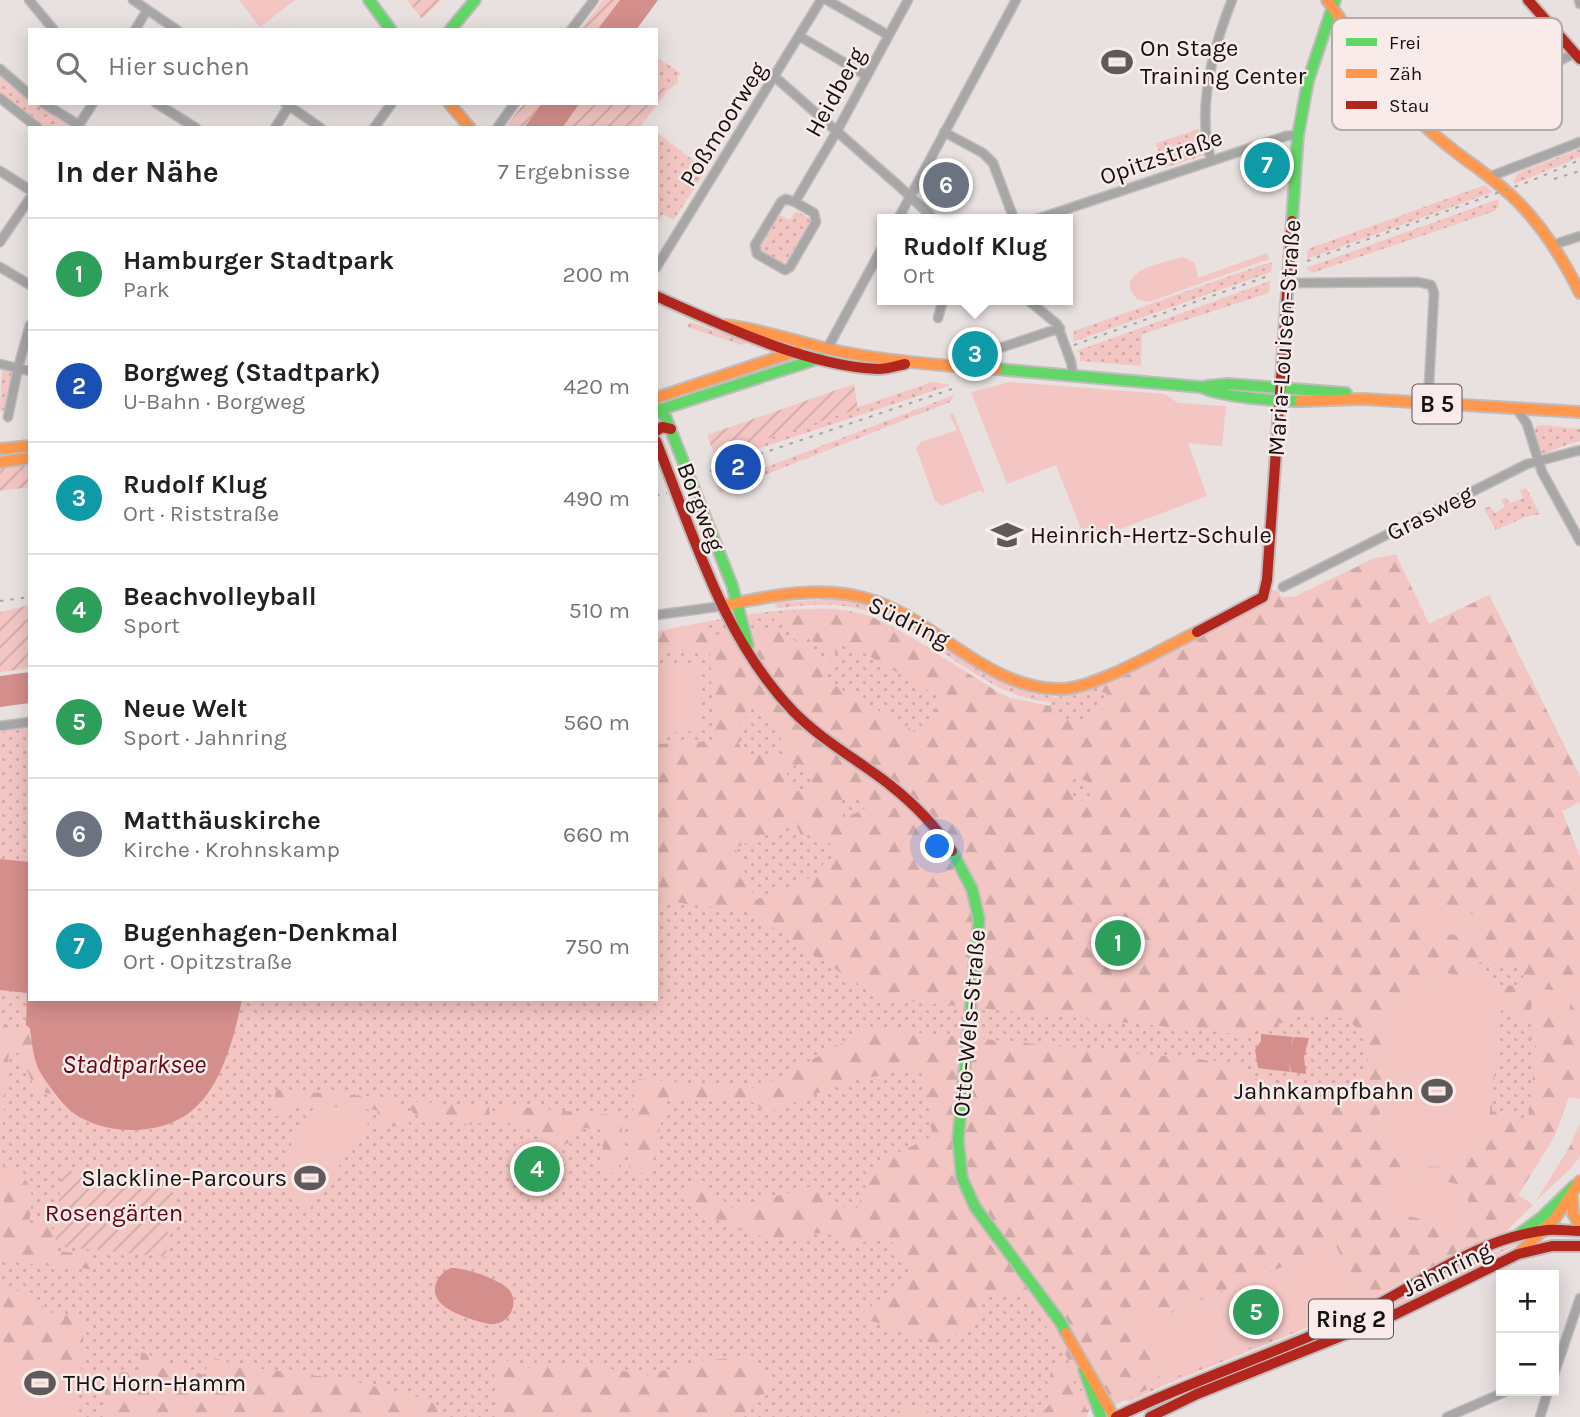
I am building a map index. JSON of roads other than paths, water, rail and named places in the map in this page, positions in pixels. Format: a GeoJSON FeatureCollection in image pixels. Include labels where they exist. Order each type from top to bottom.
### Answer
{"type":"FeatureCollection","features":[{"type":"Feature","properties":{"kind":"street"},"geometry":{"type":"LineString","coordinates":[[29,0],[52,28]]}},
{"type":"Feature","properties":{"kind":"street"},"geometry":{"type":"LineString","coordinates":[[133,0],[174,28]]}},
{"type":"Feature","properties":{"kind":"street"},"geometry":{"type":"LineString","coordinates":[[369,0],[390,28]]}},
{"type":"Feature","properties":{"kind":"street"},"geometry":{"type":"LineString","coordinates":[[452,28],[475,0]]}},
{"type":"Feature","properties":{"kind":"street"},"geometry":{"type":"LineString","coordinates":[[573,28],[594,0]]}},
{"type":"Feature","properties":{"kind":"street","name":"Poßmoorweg"},"geometry":{"type":"LineString","coordinates":[[658,265],[821,0]]}},
{"type":"Feature","properties":{"kind":"street"},"geometry":{"type":"LineString","coordinates":[[827,0],[888,36]]}},
{"type":"Feature","properties":{"kind":"street","name":"Heidberg"},"geometry":{"type":"LineString","coordinates":[[795,202],[908,0]]}},
{"type":"Feature","properties":{"kind":"street"},"geometry":{"type":"LineString","coordinates":[[901,214],[1016,0]]}},
{"type":"Feature","properties":{"kind":"street"},"geometry":{"type":"LineString","coordinates":[[1212,160],[1206,133],[1207,97],[1224,20],[1232,0]]}},
{"type":"Feature","properties":{"kind":"street"},"geometry":{"type":"LineString","coordinates":[[1528,0],[1544,18]]}},
{"type":"Feature","properties":{"kind":"street"},"geometry":{"type":"LineString","coordinates":[[1332,3],[1343,18]]}},
{"type":"Feature","properties":{"kind":"street","name":"Maria-Louisen-Straße"},"geometry":{"type":"LineString","coordinates":[[1068,690],[1091,683],[1220,621],[1263,597],[1266,590],[1298,135],[1308,81],[1332,3]]}},
{"type":"Feature","properties":{"kind":"street"},"geometry":{"type":"LineString","coordinates":[[136,28],[147,10]]}},
{"type":"Feature","properties":{"kind":"street"},"geometry":{"type":"LineString","coordinates":[[799,36],[867,76]]}},
{"type":"Feature","properties":{"kind":"street"},"geometry":{"type":"LineString","coordinates":[[1562,39],[1577,56]]}},
{"type":"Feature","properties":{"kind":"street"},"geometry":{"type":"LineString","coordinates":[[0,69],[28,93]]}},
{"type":"Feature","properties":{"kind":"street"},"geometry":{"type":"LineString","coordinates":[[775,78],[929,214]]}},
{"type":"Feature","properties":{"kind":"street"},"geometry":{"type":"LineString","coordinates":[[0,99],[35,126]]}},
{"type":"Feature","properties":{"kind":"street"},"geometry":{"type":"LineString","coordinates":[[46,105],[78,126],[92,105]]}},
{"type":"Feature","properties":{"kind":"street"},"geometry":{"type":"LineString","coordinates":[[159,105],[193,126]]}},
{"type":"Feature","properties":{"kind":"street"},"geometry":{"type":"LineString","coordinates":[[276,126],[287,105],[318,126]]}},
{"type":"Feature","properties":{"kind":"street"},"geometry":{"type":"LineString","coordinates":[[375,126],[391,105]]}},
{"type":"Feature","properties":{"kind":"street"},"geometry":{"type":"LineString","coordinates":[[451,105],[468,126]]}},
{"type":"Feature","properties":{"kind":"street"},"geometry":{"type":"LineString","coordinates":[[499,126],[514,105]]}},
{"type":"Feature","properties":{"kind":"street"},"geometry":{"type":"LineString","coordinates":[[1430,130],[1489,177],[1536,222],[1553,245],[1580,293]]}},
{"type":"Feature","properties":{"kind":"street"},"geometry":{"type":"LineString","coordinates":[[944,132],[984,153],[993,163],[1012,214]]}},
{"type":"Feature","properties":{"kind":"street","name":"Opitzstraße"},"geometry":{"type":"LineString","coordinates":[[1052,214],[1286,136],[1298,135]]}},
{"type":"Feature","properties":{"kind":"street"},"geometry":{"type":"LineString","coordinates":[[1489,177],[1580,142]]}},
{"type":"Feature","properties":{"kind":"street"},"geometry":{"type":"LineString","coordinates":[[0,172],[28,189]]}},
{"type":"Feature","properties":{"kind":"street","name":"Heidberg"},"geometry":{"type":"LineString","coordinates":[[786,199],[795,202],[814,213],[816,219],[790,267],[785,270],[757,254],[754,248],[781,202],[786,199]]}},
{"type":"Feature","properties":{"kind":"street"},"geometry":{"type":"LineString","coordinates":[[0,242],[28,201]]}},
{"type":"Feature","properties":{"kind":"street"},"geometry":{"type":"LineString","coordinates":[[1553,245],[1580,236]]}},
{"type":"Feature","properties":{"kind":"street"},"geometry":{"type":"LineString","coordinates":[[658,410],[819,359],[877,257]]}},
{"type":"Feature","properties":{"kind":"street"},"geometry":{"type":"LineString","coordinates":[[0,267],[28,284]]}},
{"type":"Feature","properties":{"kind":"street"},"geometry":{"type":"LineString","coordinates":[[1289,282],[1418,282],[1431,285],[1434,293],[1428,403]]}},
{"type":"Feature","properties":{"kind":"street","name":"B 5"},"geometry":{"type":"LineString","coordinates":[[658,297],[743,334],[819,359],[867,369],[881,369],[906,363]]}},
{"type":"Feature","properties":{"kind":"street"},"geometry":{"type":"LineString","coordinates":[[938,317],[942,305]]}},
{"type":"Feature","properties":{"kind":"street"},"geometry":{"type":"LineString","coordinates":[[1034,305],[1060,328],[1073,375]]}},
{"type":"Feature","properties":{"kind":"street","name":"B 5"},"geometry":{"type":"LineString","coordinates":[[726,325],[747,327],[827,349],[906,363],[1201,387],[1228,384],[1309,401],[1361,398],[1580,412]]}},
{"type":"Feature","properties":{"kind":"street"},"geometry":{"type":"LineString","coordinates":[[988,352],[1060,328]]}},
{"type":"Feature","properties":{"kind":"street"},"geometry":{"type":"LineString","coordinates":[[8,417],[28,332]]}},
{"type":"Feature","properties":{"kind":"street"},"geometry":{"type":"LineString","coordinates":[[765,361],[770,353],[768,342]]}},
{"type":"Feature","properties":{"kind":"street"},"geometry":{"type":"LineString","coordinates":[[658,397],[796,351],[827,349]]}},
{"type":"Feature","properties":{"kind":"street"},"geometry":{"type":"LineString","coordinates":[[0,364],[28,370]]}},
{"type":"Feature","properties":{"kind":"street"},"geometry":{"type":"LineString","coordinates":[[1517,409],[1527,424],[1538,460],[1580,541]]}},
{"type":"Feature","properties":{"kind":"street","name":"Borgweg"},"geometry":{"type":"LineString","coordinates":[[658,410],[671,429],[738,603]]}},
{"type":"Feature","properties":{"kind":"street","name":"B 5"},"geometry":{"type":"LineString","coordinates":[[1538,411],[1580,419]]}},
{"type":"Feature","properties":{"kind":"street"},"geometry":{"type":"LineString","coordinates":[[658,430],[662,427],[671,429]]}},
{"type":"Feature","properties":{"kind":"street"},"geometry":{"type":"LineString","coordinates":[[0,449],[28,446]]}},
{"type":"Feature","properties":{"kind":"street","name":"Grasweg"},"geometry":{"type":"LineString","coordinates":[[1283,587],[1527,464],[1580,450]]}},
{"type":"Feature","properties":{"kind":"street"},"geometry":{"type":"LineString","coordinates":[[0,461],[28,458]]}},
{"type":"Feature","properties":{"kind":"street","name":"Borgweg"},"geometry":{"type":"LineString","coordinates":[[659,458],[723,606]]}},
{"type":"Feature","properties":{"kind":"street","name":"Borgweg"},"geometry":{"type":"LineString","coordinates":[[716,590],[728,591],[732,584]]}},
{"type":"Feature","properties":{"kind":"street","name":"Südring"},"geometry":{"type":"LineString","coordinates":[[658,615],[789,594],[843,594],[876,601],[907,615],[1011,679],[1046,690],[1068,690]]}},
{"type":"Feature","properties":{"kind":"street","name":"Otto-Wels-Straße"},"geometry":{"type":"LineString","coordinates":[[738,603],[751,655]]}},
{"type":"Feature","properties":{"kind":"street","name":"Otto-Wels-Straße"},"geometry":{"type":"LineString","coordinates":[[723,606],[742,643],[790,709],[905,798],[933,825],[958,859],[970,883],[979,909],[979,927],[958,1140],[962,1178],[975,1207],[1061,1323],[1082,1364],[1115,1417]]}},
{"type":"Feature","properties":{"kind":"street"},"geometry":{"type":"LineString","coordinates":[[0,726],[28,722]]}},
{"type":"Feature","properties":{"kind":"street"},"geometry":{"type":"LineString","coordinates":[[1512,1257],[1549,1228],[1580,1181]]}},
{"type":"Feature","properties":{"kind":"street"},"geometry":{"type":"LineString","coordinates":[[1516,1236],[1580,1181]]}},
{"type":"Feature","properties":{"kind":"street"},"geometry":{"type":"LineString","coordinates":[[1572,1196],[1573,1214],[1580,1228]]}},
{"type":"Feature","properties":{"kind":"street"},"geometry":{"type":"LineString","coordinates":[[1550,1209],[1547,1220],[1553,1237],[1580,1257]]}},
{"type":"Feature","properties":{"kind":"street","name":"Ring 2"},"geometry":{"type":"LineString","coordinates":[[1549,1228],[1580,1228]]}},
{"type":"Feature","properties":{"kind":"street","name":"Jahnring"},"geometry":{"type":"LineString","coordinates":[[1115,1417],[1203,1377],[1351,1320],[1431,1274],[1516,1236],[1549,1228]]}},
{"type":"Feature","properties":{"kind":"street","name":"Ring 2"},"geometry":{"type":"LineString","coordinates":[[1512,1257],[1538,1248],[1580,1246]]}},
{"type":"Feature","properties":{"kind":"street","name":"Jahnring"},"geometry":{"type":"LineString","coordinates":[[1150,1417],[1197,1394],[1396,1314],[1512,1257]]}},
{"type":"Feature","properties":{"kind":"street"},"geometry":{"type":"LineString","coordinates":[[1559,1359],[1580,1298]]}},
{"type":"Feature","properties":{"kind":"street","name":"Otto-Wels-Straße"},"geometry":{"type":"LineString","coordinates":[[1082,1364],[1101,1417]]}},
{"type":"Feature","properties":{"kind":"street"},"geometry":{"type":"LineString","coordinates":[[1447,1417],[1496,1396]]}},
{"type":"Feature","properties":{"kind":"street"},"geometry":{"type":"LineString","coordinates":[[1540,1417],[1546,1396]]}},
{"type":"Feature","properties":{"kind":"water"},"geometry":{"type":"Polygon","coordinates":[[[620,0],[658,0],[637,28],[599,28],[620,0]]]}},
{"type":"Feature","properties":{"kind":"water"},"geometry":{"type":"Polygon","coordinates":[[[541,105],[579,105],[563,126],[525,126],[541,105]]]}},
{"type":"Feature","properties":{"kind":"water"},"geometry":{"type":"Polygon","coordinates":[[[28,672],[28,703],[0,707],[0,676],[28,672]]]}},
{"type":"Feature","properties":{"kind":"water","name":"Stadtparksee"},"geometry":{"type":"Polygon","coordinates":[[[0,859],[28,862],[28,1001],[242,1001],[232,1042],[221,1070],[206,1096],[184,1116],[169,1124],[136,1130],[102,1126],[72,1112],[64,1104],[37,1065],[30,1028],[26,1025],[27,993],[0,990],[0,859]]]}},
{"type":"Feature","properties":{"kind":"water"},"geometry":{"type":"Polygon","coordinates":[[[1261,1034],[1293,1037],[1291,1047],[1294,1037],[1309,1038],[1304,1057],[1306,1074],[1291,1072],[1289,1061],[1290,1072],[1258,1068],[1255,1050],[1261,1041],[1261,1034]]]}},
{"type":"Feature","properties":{"kind":"water"},"geometry":{"type":"Polygon","coordinates":[[[451,1268],[482,1275],[506,1287],[513,1297],[510,1314],[502,1322],[490,1324],[472,1320],[444,1306],[436,1296],[436,1285],[441,1275],[451,1268]]]}},
{"type":"Feature","properties":{"kind":"railway"},"geometry":{"type":"LineString","coordinates":[[1307,261],[1528,182],[1580,160]]}},
{"type":"Feature","properties":{"kind":"railway"},"geometry":{"type":"LineString","coordinates":[[1554,179],[1580,171]]}},
{"type":"Feature","properties":{"kind":"railway"},"geometry":{"type":"LineString","coordinates":[[1074,345],[1271,275]]}},
{"type":"Feature","properties":{"kind":"railway"},"geometry":{"type":"LineString","coordinates":[[710,471],[952,389]]}},
{"type":"Feature","properties":{"kind":"railway"},"geometry":{"type":"LineString","coordinates":[[658,495],[667,493]]}},
{"type":"Feature","properties":{"kind":"railway"},"geometry":{"type":"LineString","coordinates":[[0,601],[28,597]]}},
{"type":"Feature","properties":{"kind":"place","name":"On Stage Training Center"},"geometry":{"type":"Point","coordinates":[1117,62]}},
{"type":"Feature","properties":{"kind":"place","name":"Bugenhagen-Denkmal"},"geometry":{"type":"Point","coordinates":[1267,165]}},
{"type":"Feature","properties":{"kind":"place","name":"Matthäuskirche"},"geometry":{"type":"Point","coordinates":[946,185]}},
{"type":"Feature","properties":{"kind":"place","name":"Rudolf Klug"},"geometry":{"type":"Point","coordinates":[975,354]}},
{"type":"Feature","properties":{"kind":"place","name":"Borgweg (Stadtpark)"},"geometry":{"type":"Point","coordinates":[738,467]}},
{"type":"Feature","properties":{"kind":"place","name":"Heinrich-Hertz-Schule"},"geometry":{"type":"Point","coordinates":[1007,535]}},
{"type":"Feature","properties":{"kind":"place","name":"Hamburger Stadtpark"},"geometry":{"type":"Point","coordinates":[1118,943]}},
{"type":"Feature","properties":{"kind":"place","name":"Jahnkampfbahn"},"geometry":{"type":"Point","coordinates":[1437,1091]}},
{"type":"Feature","properties":{"kind":"place","name":"Beachvolleyball"},"geometry":{"type":"Point","coordinates":[537,1169]}},
{"type":"Feature","properties":{"kind":"place","name":"Slackline-Parcours"},"geometry":{"type":"Point","coordinates":[310,1178]}},
{"type":"Feature","properties":{"kind":"place","name":"Neue Welt"},"geometry":{"type":"Point","coordinates":[1256,1312]}},
{"type":"Feature","properties":{"kind":"place","name":"THC Horn-Hamm"},"geometry":{"type":"Point","coordinates":[40,1383]}},
{"type":"Feature","properties":{"kind":"park label","name":"Rosengärten"},"geometry":{"type":"Point","coordinates":[114,1213]}}]}
